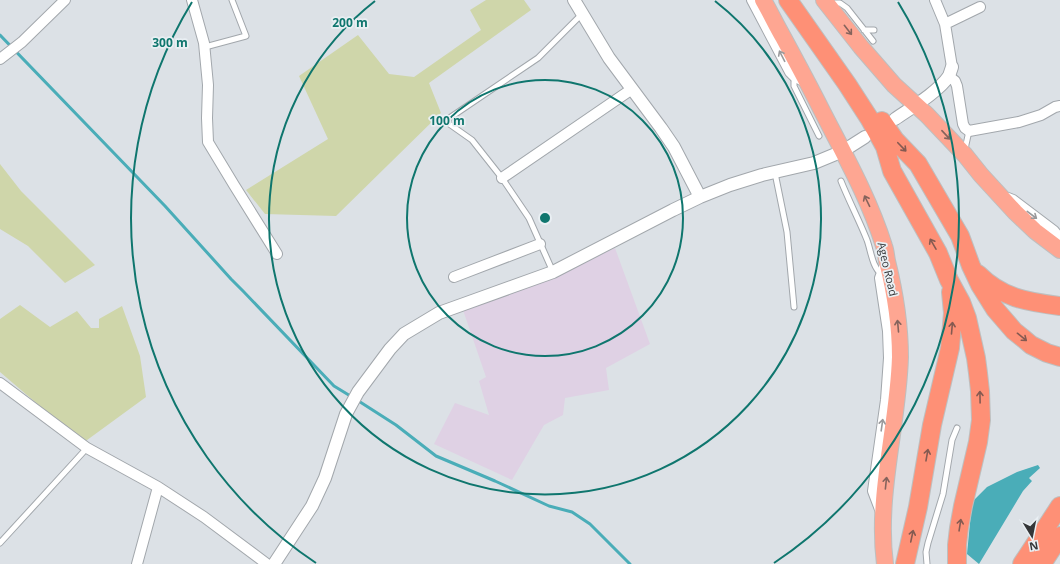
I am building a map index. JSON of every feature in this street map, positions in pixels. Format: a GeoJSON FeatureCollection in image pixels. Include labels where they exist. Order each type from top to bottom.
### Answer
{"type":"FeatureCollection","features":[{"type":"Feature","properties":{"kind":"highway","name":"Ageo Road"},"geometry":{"type":"LineString","coordinates":[[763,0],[802,80],[843,151],[870,207],[884,247],[884,267],[893,282],[897,306],[900,356],[882,518],[882,541],[885,564]]}},
{"type":"Feature","properties":{"kind":"highway"},"geometry":{"type":"LineString","coordinates":[[788,0],[843,78],[886,147],[892,171],[938,253],[967,318],[976,358],[980,391],[981,420],[978,442],[963,506],[957,545],[957,564]]}},
{"type":"Feature","properties":{"kind":"highway"},"geometry":{"type":"LineString","coordinates":[[799,0],[815,21],[895,140],[918,164],[960,236],[971,266],[989,301],[1014,331],[1031,345],[1060,358]]}},
{"type":"Feature","properties":{"kind":"highway"},"geometry":{"type":"LineString","coordinates":[[833,5],[861,47],[894,85],[927,115],[1015,212],[1035,231],[1060,250]]}},
{"type":"Feature","properties":{"kind":"highway"},"geometry":{"type":"LineString","coordinates":[[971,266],[993,287],[1006,294],[1029,302],[1060,306]]}},
{"type":"Feature","properties":{"kind":"highway"},"geometry":{"type":"LineString","coordinates":[[905,564],[918,507],[932,425],[950,348],[953,313],[949,280]]}},
{"type":"Feature","properties":{"kind":"highway"},"geometry":{"type":"LineString","coordinates":[[1022,564],[1060,506]]}},
{"type":"Feature","properties":{"kind":"highway"},"geometry":{"type":"LineString","coordinates":[[1042,564],[1060,536]]}},
{"type":"Feature","properties":{"kind":"street"},"geometry":{"type":"LineString","coordinates":[[0,59],[22,42],[65,0]]}},
{"type":"Feature","properties":{"kind":"street"},"geometry":{"type":"LineString","coordinates":[[192,0],[205,47],[208,85],[208,142],[277,254]]}},
{"type":"Feature","properties":{"kind":"street"},"geometry":{"type":"LineString","coordinates":[[574,0],[609,58],[662,128],[674,147],[700,198]]}},
{"type":"Feature","properties":{"kind":"street"},"geometry":{"type":"LineString","coordinates":[[752,0],[790,72],[802,80]]}},
{"type":"Feature","properties":{"kind":"street"},"geometry":{"type":"LineString","coordinates":[[935,0],[945,24],[950,71],[957,86],[963,124],[965,128],[969,131],[1019,122],[1041,115],[1060,106]]}},
{"type":"Feature","properties":{"kind":"street"},"geometry":{"type":"LineString","coordinates":[[945,24],[980,7]]}},
{"type":"Feature","properties":{"kind":"street"},"geometry":{"type":"LineString","coordinates":[[895,119],[916,105],[937,88],[950,71]]}},
{"type":"Feature","properties":{"kind":"street"},"geometry":{"type":"LineString","coordinates":[[502,178],[632,89]]}},
{"type":"Feature","properties":{"kind":"street"},"geometry":{"type":"LineString","coordinates":[[274,564],[312,506],[325,478],[346,414],[358,392],[390,349],[404,334],[439,313],[553,272],[673,210],[730,185],[814,163],[843,151],[865,137]]}},
{"type":"Feature","properties":{"kind":"street"},"geometry":{"type":"LineString","coordinates":[[1000,196],[1013,200],[1057,228],[1060,240]]}},
{"type":"Feature","properties":{"kind":"street"},"geometry":{"type":"LineString","coordinates":[[454,277],[540,244]]}},
{"type":"Feature","properties":{"kind":"street"},"geometry":{"type":"LineString","coordinates":[[1,385],[87,448],[158,487],[204,517],[267,564]]}},
{"type":"Feature","properties":{"kind":"street"},"geometry":{"type":"LineString","coordinates":[[137,564],[158,487]]}},
{"type":"Feature","properties":{"kind":"lane"},"geometry":{"type":"LineString","coordinates":[[205,47],[246,36],[232,0]]}},
{"type":"Feature","properties":{"kind":"lane"},"geometry":{"type":"LineString","coordinates":[[833,5],[840,3],[847,8],[873,41]]}},
{"type":"Feature","properties":{"kind":"lane"},"geometry":{"type":"LineString","coordinates":[[553,272],[529,218],[502,178],[472,140],[445,121],[538,58],[582,14]]}},
{"type":"Feature","properties":{"kind":"lane"},"geometry":{"type":"LineString","coordinates":[[864,30],[874,30]]}},
{"type":"Feature","properties":{"kind":"lane"},"geometry":{"type":"LineString","coordinates":[[802,80],[794,82],[794,86],[819,136]]}},
{"type":"Feature","properties":{"kind":"lane"},"geometry":{"type":"LineString","coordinates":[[964,154],[969,131]]}},
{"type":"Feature","properties":{"kind":"lane"},"geometry":{"type":"LineString","coordinates":[[774,173],[788,232],[794,307]]}},
{"type":"Feature","properties":{"kind":"lane"},"geometry":{"type":"LineString","coordinates":[[841,181],[867,242],[875,266],[878,271],[884,267]]}},
{"type":"Feature","properties":{"kind":"lane"},"geometry":{"type":"LineString","coordinates":[[927,564],[926,552],[943,494],[952,440],[957,428]]}},
{"type":"Feature","properties":{"kind":"lane"},"geometry":{"type":"LineString","coordinates":[[0,543],[87,448]]}},
{"type":"Feature","properties":{"kind":"shaded area"},"geometry":{"type":"Polygon","coordinates":[[[615,248],[650,344],[606,368],[609,390],[565,398],[563,415],[544,425],[512,480],[434,444],[455,403],[489,415],[479,381],[486,377],[463,310],[554,277],[615,248]]]}},
{"type":"Feature","properties":{"kind":"green space"},"geometry":{"type":"Polygon","coordinates":[[[486,0],[524,0],[531,10],[429,83],[441,113],[336,216],[265,214],[246,190],[328,139],[299,76],[358,35],[389,74],[414,77],[481,30],[470,10],[486,0]]]}},
{"type":"Feature","properties":{"kind":"green space"},"geometry":{"type":"Polygon","coordinates":[[[0,164],[21,191],[95,265],[65,283],[28,246],[0,229],[0,164]]]}},
{"type":"Feature","properties":{"kind":"green space"},"geometry":{"type":"Polygon","coordinates":[[[20,305],[50,327],[77,311],[91,328],[99,328],[99,319],[122,306],[140,356],[146,397],[83,443],[0,372],[0,319],[20,305]]]}},
{"type":"Feature","properties":{"kind":"water"},"geometry":{"type":"Polygon","coordinates":[[[1038,465],[1040,468],[1029,478],[1032,481],[1023,491],[979,564],[967,554],[972,502],[987,487],[1017,472],[1038,465]]]}},
{"type":"Feature","properties":{"kind":"waterway"},"geometry":{"type":"LineString","coordinates":[[0,35],[165,206],[231,279],[334,386],[352,397]]}},
{"type":"Feature","properties":{"kind":"waterway"},"geometry":{"type":"LineString","coordinates":[[357,400],[396,425],[436,456],[549,506],[572,512],[590,524],[630,564]]}}]}
